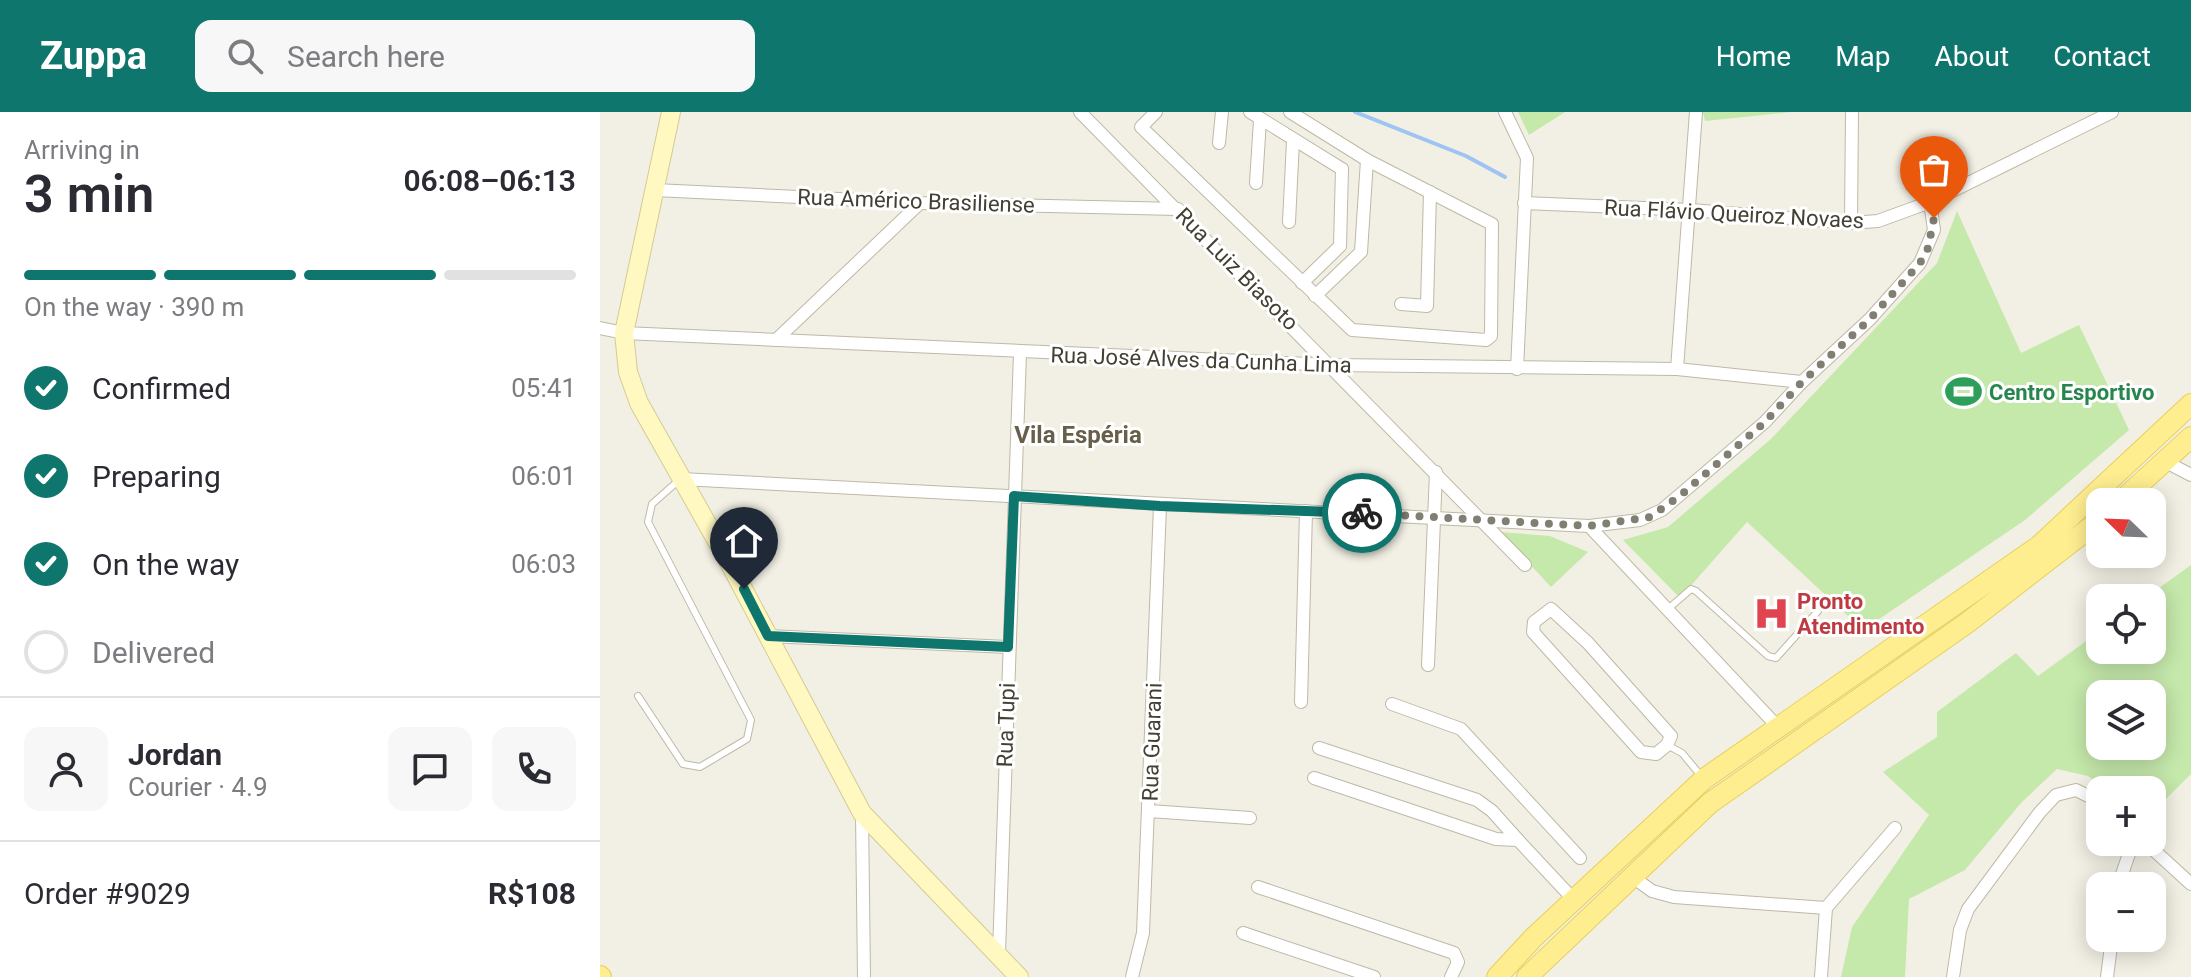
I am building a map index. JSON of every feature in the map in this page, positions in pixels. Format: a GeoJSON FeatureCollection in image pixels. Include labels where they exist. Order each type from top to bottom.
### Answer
{"type":"FeatureCollection","features":[{"type":"Feature","properties":{"kind":"main road"},"geometry":{"type":"LineString","coordinates":[[671,112],[624,333],[628,372],[639,403],[862,813],[1019,977]]}},
{"type":"Feature","properties":{"kind":"main road"},"geometry":{"type":"LineString","coordinates":[[1497,977],[1574,900],[1704,779],[2039,546],[2191,404]]}},
{"type":"Feature","properties":{"kind":"main road"},"geometry":{"type":"LineString","coordinates":[[2161,431],[2154,452],[2166,462]]}},
{"type":"Feature","properties":{"kind":"main road"},"geometry":{"type":"LineString","coordinates":[[2136,488],[2191,437]]}},
{"type":"Feature","properties":{"kind":"main road"},"geometry":{"type":"LineString","coordinates":[[1527,977],[1630,875],[1734,784],[1900,671],[2086,532]]}},
{"type":"Feature","properties":{"kind":"main road"},"geometry":{"type":"LineString","coordinates":[[1900,671],[1923,643],[1919,629]]}},
{"type":"Feature","properties":{"kind":"street","name":"Rua Luiz Biasoto"},"geometry":{"type":"LineString","coordinates":[[1080,112],[1332,365],[1525,565]]}},
{"type":"Feature","properties":{"kind":"street"},"geometry":{"type":"LineString","coordinates":[[1156,112],[1141,127],[1352,330],[1486,340],[1491,336],[1492,224],[1367,160],[1290,112]]}},
{"type":"Feature","properties":{"kind":"street"},"geometry":{"type":"LineString","coordinates":[[1219,143],[1222,112]]}},
{"type":"Feature","properties":{"kind":"street"},"geometry":{"type":"LineString","coordinates":[[1505,112],[1527,158],[1517,369]]}},
{"type":"Feature","properties":{"kind":"street"},"geometry":{"type":"LineString","coordinates":[[1677,369],[1696,112]]}},
{"type":"Feature","properties":{"kind":"street"},"geometry":{"type":"LineString","coordinates":[[1851,223],[1852,112]]}},
{"type":"Feature","properties":{"kind":"street","name":"Rua Flávio Queiroz Novaes"},"geometry":{"type":"LineString","coordinates":[[1524,203],[1691,210],[1851,223],[1878,221],[1930,202],[2090,116],[2112,112]]}},
{"type":"Feature","properties":{"kind":"street"},"geometry":{"type":"LineString","coordinates":[[1255,116],[1342,169],[1367,160]]}},
{"type":"Feature","properties":{"kind":"street"},"geometry":{"type":"LineString","coordinates":[[1255,116],[1256,183]]}},
{"type":"Feature","properties":{"kind":"street"},"geometry":{"type":"LineString","coordinates":[[1289,222],[1293,141]]}},
{"type":"Feature","properties":{"kind":"street"},"geometry":{"type":"LineString","coordinates":[[1315,296],[1361,252],[1367,160]]}},
{"type":"Feature","properties":{"kind":"street"},"geometry":{"type":"LineString","coordinates":[[1302,283],[1340,246],[1342,169]]}},
{"type":"Feature","properties":{"kind":"street","name":"Rua Américo Brasiliense"},"geometry":{"type":"LineString","coordinates":[[655,190],[920,203],[1178,209]]}},
{"type":"Feature","properties":{"kind":"street"},"geometry":{"type":"LineString","coordinates":[[1401,304],[1427,306],[1430,192]]}},
{"type":"Feature","properties":{"kind":"street"},"geometry":{"type":"LineString","coordinates":[[681,479],[1589,526],[1640,520],[1662,510],[1765,422],[1802,382],[1870,319],[1920,263],[1934,230],[1930,202]]}},
{"type":"Feature","properties":{"kind":"street"},"geometry":{"type":"LineString","coordinates":[[776,340],[920,203]]}},
{"type":"Feature","properties":{"kind":"street","name":"Rua José Alves da Cunha Lima"},"geometry":{"type":"LineString","coordinates":[[600,328],[624,333],[1332,365],[1677,369],[1802,382]]}},
{"type":"Feature","properties":{"kind":"street","name":"Rua Tupi"},"geometry":{"type":"LineString","coordinates":[[999,953],[1020,353]]}},
{"type":"Feature","properties":{"kind":"street"},"geometry":{"type":"LineString","coordinates":[[2166,462],[2191,475]]}},
{"type":"Feature","properties":{"kind":"street"},"geometry":{"type":"LineString","coordinates":[[1428,665],[1436,472]]}},
{"type":"Feature","properties":{"kind":"street","name":"Rua Guarani"},"geometry":{"type":"LineString","coordinates":[[1132,977],[1143,933],[1160,506]]}},
{"type":"Feature","properties":{"kind":"street"},"geometry":{"type":"LineString","coordinates":[[1301,702],[1306,511]]}},
{"type":"Feature","properties":{"kind":"street"},"geometry":{"type":"LineString","coordinates":[[1589,526],[1777,726]]}},
{"type":"Feature","properties":{"kind":"street"},"geometry":{"type":"LineString","coordinates":[[1545,611],[1557,611],[1671,736],[1667,745],[1656,754],[1641,752],[1533,632],[1534,622],[1545,611]]}},
{"type":"Feature","properties":{"kind":"street"},"geometry":{"type":"LineString","coordinates":[[768,636],[1008,647]]}},
{"type":"Feature","properties":{"kind":"street"},"geometry":{"type":"LineString","coordinates":[[1392,704],[1461,729],[1580,858]]}},
{"type":"Feature","properties":{"kind":"street"},"geometry":{"type":"LineString","coordinates":[[1319,748],[1477,800],[1492,811],[1574,900]]}},
{"type":"Feature","properties":{"kind":"street"},"geometry":{"type":"LineString","coordinates":[[1314,778],[1496,839],[1518,840]]}},
{"type":"Feature","properties":{"kind":"street"},"geometry":{"type":"LineString","coordinates":[[1953,977],[1960,930],[1968,909],[2056,795],[2076,790],[2086,795]]}},
{"type":"Feature","properties":{"kind":"street"},"geometry":{"type":"LineString","coordinates":[[1149,811],[1250,818]]}},
{"type":"Feature","properties":{"kind":"street"},"geometry":{"type":"LineString","coordinates":[[862,813],[864,977]]}},
{"type":"Feature","properties":{"kind":"street"},"geometry":{"type":"LineString","coordinates":[[1821,977],[1826,908],[1895,828]]}},
{"type":"Feature","properties":{"kind":"street"},"geometry":{"type":"LineString","coordinates":[[2160,856],[2191,884]]}},
{"type":"Feature","properties":{"kind":"street"},"geometry":{"type":"LineString","coordinates":[[1630,875],[1652,891],[1674,897],[1826,908]]}},
{"type":"Feature","properties":{"kind":"street"},"geometry":{"type":"LineString","coordinates":[[1258,887],[1454,953],[1458,962],[1451,977]]}},
{"type":"Feature","properties":{"kind":"street"},"geometry":{"type":"LineString","coordinates":[[1243,933],[1374,977]]}},
{"type":"Feature","properties":{"kind":"street"},"geometry":{"type":"LineString","coordinates":[[2107,977],[2110,952]]}},
{"type":"Feature","properties":{"kind":"lane"},"geometry":{"type":"LineString","coordinates":[[638,696],[683,764],[700,767],[747,739],[751,720],[648,522],[652,504],[681,479]]}},
{"type":"Feature","properties":{"kind":"lane"},"geometry":{"type":"LineString","coordinates":[[1668,609],[1691,589],[1696,591],[1768,656],[1776,658],[1818,611]]}},
{"type":"Feature","properties":{"kind":"lane"},"geometry":{"type":"LineString","coordinates":[[1667,745],[1682,753],[1704,779]]}},
{"type":"Feature","properties":{"kind":"green space"},"geometry":{"type":"Polygon","coordinates":[[[1518,112],[1565,112],[1529,135],[1518,112]]]}},
{"type":"Feature","properties":{"kind":"green space"},"geometry":{"type":"Polygon","coordinates":[[[1703,112],[1792,112],[1705,121],[1703,112]]]}},
{"type":"Feature","properties":{"kind":"green space","name":"Centro Esportivo"},"geometry":{"type":"Polygon","coordinates":[[[1957,211],[2021,353],[2079,325],[2129,430],[2025,520],[1863,630],[1747,522],[1680,598],[1623,540],[1668,527],[1771,439],[1937,263],[1957,211]]]}},
{"type":"Feature","properties":{"kind":"green space"},"geometry":{"type":"Polygon","coordinates":[[[1500,532],[1550,536],[1588,552],[1551,587],[1500,532]]]}},
{"type":"Feature","properties":{"kind":"green space"},"geometry":{"type":"Polygon","coordinates":[[[2191,565],[2191,774],[2166,799],[2166,776],[2088,776],[2057,769],[2021,803],[1965,870],[1909,899],[1905,977],[1841,977],[1852,927],[1929,815],[1883,772],[1937,737],[1937,712],[2016,653],[2038,676],[2086,641],[2086,664],[2166,664],[2165,584],[2191,565]]]}},
{"type":"Feature","properties":{"kind":"waterway"},"geometry":{"type":"LineString","coordinates":[[1355,112],[1466,156],[1505,177]]}},
{"type":"Feature","properties":{"kind":"way so far"},"geometry":{"type":"LineString","coordinates":[[1362,513],[1589,526],[1650,517],[1681,495],[1765,422],[1802,382],[1870,319],[1920,263],[1934,230],[1934,218]]}},
{"type":"Feature","properties":{"kind":"place","name":"Centro Esportivo"},"geometry":{"type":"Point","coordinates":[1963,392]}},
{"type":"Feature","properties":{"kind":"place","name":"Pronto Atendimento"},"geometry":{"type":"Point","coordinates":[1771,614]}},
{"type":"Feature","properties":{"kind":"district","name":"Vila Espéria"},"geometry":{"type":"Point","coordinates":[1078,435]}},
{"type":"Feature","properties":{"kind":"route"},"geometry":{"type":"LineString","coordinates":[[744,589],[768,636],[1008,647],[1014,496],[1160,506],[1362,513]]}}]}
